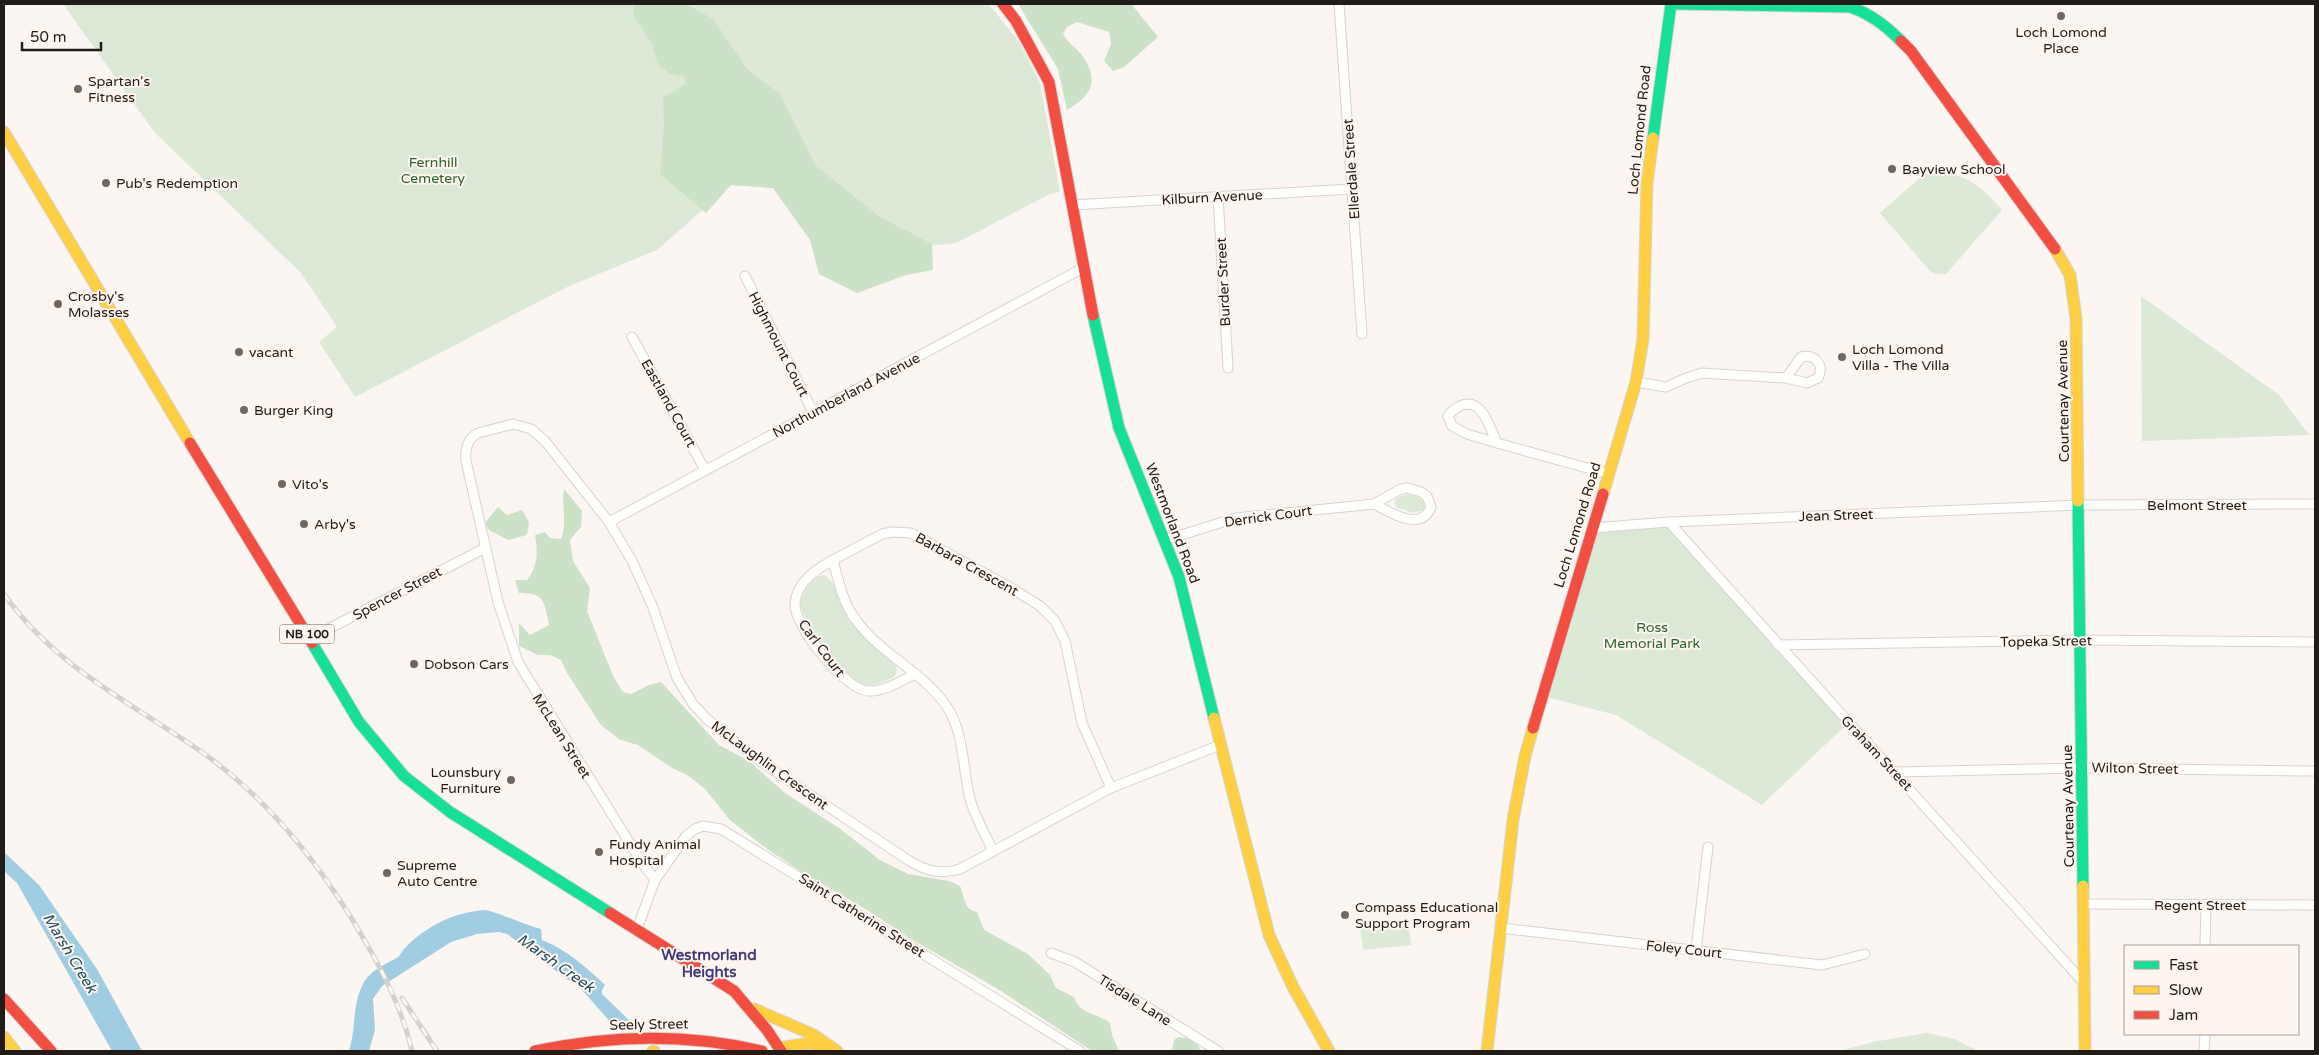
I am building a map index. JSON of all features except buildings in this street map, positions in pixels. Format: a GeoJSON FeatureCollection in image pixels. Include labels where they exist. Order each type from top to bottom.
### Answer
{"type":"FeatureCollection","features":[{"type":"Feature","properties":{"kind":"main road","name":"Westmorland Road"},"geometry":{"type":"LineString","coordinates":[[1003,4],[1016,21],[1049,82],[1083,268],[1119,428],[1165,540],[1181,585],[1269,935],[1293,987],[1329,1051]]}},
{"type":"Feature","properties":{"kind":"main road","name":"Loch Lomond Road"},"geometry":{"type":"LineString","coordinates":[[1487,1051],[1513,820],[1523,764],[1636,382],[1643,339],[1647,183],[1671,4]]}},
{"type":"Feature","properties":{"kind":"main road","name":"Courtenay Avenue"},"geometry":{"type":"LineString","coordinates":[[1677,4],[1820,5],[1850,8],[1862,11],[1886,26],[1911,51],[2054,248],[2070,275],[2076,318],[2080,505],[2079,640],[2085,1051]]}},
{"type":"Feature","properties":{"kind":"main road","name":"NB 100"},"geometry":{"type":"LineString","coordinates":[[4,132],[255,553],[359,722],[404,776],[450,812],[734,991],[748,1006],[780,1050]]}},
{"type":"Feature","properties":{"kind":"main road"},"geometry":{"type":"LineString","coordinates":[[4,998],[51,1051]]}},
{"type":"Feature","properties":{"kind":"main road"},"geometry":{"type":"LineString","coordinates":[[748,1006],[767,1016],[814,1035],[835,1051]]}},
{"type":"Feature","properties":{"kind":"main road"},"geometry":{"type":"LineString","coordinates":[[4,1037],[15,1051]]}},
{"type":"Feature","properties":{"kind":"main road","name":"Seely Street"},"geometry":{"type":"LineString","coordinates":[[535,1051],[582,1042],[655,1037],[709,1040],[762,1051]]}},
{"type":"Feature","properties":{"kind":"main road"},"geometry":{"type":"LineString","coordinates":[[780,1050],[810,1042],[821,1044],[835,1051]]}},
{"type":"Feature","properties":{"kind":"street","name":"Ellerdale Street"},"geometry":{"type":"LineString","coordinates":[[1339,4],[1362,334]]}},
{"type":"Feature","properties":{"kind":"street","name":"Kilburn Avenue"},"geometry":{"type":"LineString","coordinates":[[1072,205],[1352,189]]}},
{"type":"Feature","properties":{"kind":"street","name":"Burder Street"},"geometry":{"type":"LineString","coordinates":[[1218,196],[1228,368]]}},
{"type":"Feature","properties":{"kind":"street","name":"Northumberland Avenue"},"geometry":{"type":"LineString","coordinates":[[609,522],[1083,268]]}},
{"type":"Feature","properties":{"kind":"street","name":"Highmount Court"},"geometry":{"type":"LineString","coordinates":[[745,276],[813,412]]}},
{"type":"Feature","properties":{"kind":"street","name":"Eastland Court"},"geometry":{"type":"LineString","coordinates":[[632,337],[705,470]]}},
{"type":"Feature","properties":{"kind":"street"},"geometry":{"type":"LineString","coordinates":[[1636,382],[1666,387],[1686,378],[1702,374],[1786,378]]}},
{"type":"Feature","properties":{"kind":"street"},"geometry":{"type":"LineString","coordinates":[[1497,443],[1477,406],[1467,403],[1451,411],[1448,416],[1452,426],[1467,434],[1497,443],[1609,474]]}},
{"type":"Feature","properties":{"kind":"street","name":"McLaughlin Crescent"},"geometry":{"type":"LineString","coordinates":[[473,491],[466,461],[466,446],[469,440],[478,433],[507,424],[522,426],[531,430],[545,441],[609,522],[643,582],[672,665],[684,691],[700,712],[718,729],[774,770],[908,860],[928,871],[939,873],[960,869],[1111,788],[1220,745]]}},
{"type":"Feature","properties":{"kind":"street","name":"Derrick Court"},"geometry":{"type":"LineString","coordinates":[[1165,540],[1236,518],[1374,504],[1402,489],[1408,488],[1427,496],[1431,507],[1428,515],[1422,519],[1412,520],[1400,517],[1374,504]]}},
{"type":"Feature","properties":{"kind":"street","name":"McLean Street"},"geometry":{"type":"LineString","coordinates":[[473,491],[498,602],[518,662],[628,840],[655,880]]}},
{"type":"Feature","properties":{"kind":"street","name":"Belmont Street"},"geometry":{"type":"LineString","coordinates":[[2080,505],[2315,504]]}},
{"type":"Feature","properties":{"kind":"street","name":"Jean Street"},"geometry":{"type":"LineString","coordinates":[[1592,528],[1669,522],[2080,505]]}},
{"type":"Feature","properties":{"kind":"street","name":"Graham Street"},"geometry":{"type":"LineString","coordinates":[[1669,522],[2085,984]]}},
{"type":"Feature","properties":{"kind":"street","name":"Barbara Crescent"},"geometry":{"type":"LineString","coordinates":[[833,560],[882,534],[892,532],[912,533],[992,576],[1040,606],[1055,621],[1065,641],[1082,723],[1111,788]]}},
{"type":"Feature","properties":{"kind":"street","name":"Spencer Street"},"geometry":{"type":"LineString","coordinates":[[309,639],[485,548]]}},
{"type":"Feature","properties":{"kind":"street"},"geometry":{"type":"LineString","coordinates":[[833,560],[843,594],[855,620],[871,637],[945,704],[952,716],[970,800],[994,851]]}},
{"type":"Feature","properties":{"kind":"street","name":"Carl Court"},"geometry":{"type":"LineString","coordinates":[[833,560],[808,577],[798,591],[795,607],[802,626],[836,671],[859,689],[867,691],[881,690],[914,674]]}},
{"type":"Feature","properties":{"kind":"street","name":"Topeka Street"},"geometry":{"type":"LineString","coordinates":[[1778,645],[2079,640],[2315,642]]}},
{"type":"Feature","properties":{"kind":"street","name":"Wilton Street"},"geometry":{"type":"LineString","coordinates":[[1895,772],[2082,768],[2315,771]]}},
{"type":"Feature","properties":{"kind":"street","name":"Saint Catherine Street"},"geometry":{"type":"LineString","coordinates":[[655,880],[686,836],[695,829],[703,826],[721,829],[1080,1051]]}},
{"type":"Feature","properties":{"kind":"street"},"geometry":{"type":"LineString","coordinates":[[1696,950],[1708,847]]}},
{"type":"Feature","properties":{"kind":"street"},"geometry":{"type":"LineString","coordinates":[[637,929],[655,880]]}},
{"type":"Feature","properties":{"kind":"street","name":"Regent Street"},"geometry":{"type":"LineString","coordinates":[[2084,904],[2315,905]]}},
{"type":"Feature","properties":{"kind":"street"},"geometry":{"type":"LineString","coordinates":[[2205,945],[2206,905]]}},
{"type":"Feature","properties":{"kind":"street","name":"Foley Court"},"geometry":{"type":"LineString","coordinates":[[1502,928],[1822,965],[1866,954]]}},
{"type":"Feature","properties":{"kind":"street","name":"Tisdale Lane"},"geometry":{"type":"LineString","coordinates":[[1051,953],[1075,962],[1218,1051]]}},
{"type":"Feature","properties":{"kind":"street"},"geometry":{"type":"LineString","coordinates":[[2204,1051],[2205,1035]]}},
{"type":"Feature","properties":{"kind":"green space","name":"Fernhill Cemetery"},"geometry":{"type":"Polygon","coordinates":[[[63,4],[989,4],[1019,42],[1040,83],[1060,192],[1052,193],[956,243],[830,257],[773,188],[731,185],[657,250],[567,287],[355,397],[319,342],[337,327],[301,273],[155,133],[63,4]]]}},
{"type":"Feature","properties":{"kind":"green space"},"geometry":{"type":"Polygon","coordinates":[[[633,4],[686,4],[713,19],[747,69],[780,94],[816,166],[880,217],[932,244],[933,270],[906,275],[857,293],[819,274],[810,240],[773,188],[731,185],[706,213],[660,174],[664,125],[663,97],[676,91],[686,83],[684,77],[670,74],[657,63],[652,44],[634,16],[633,4]]]}},
{"type":"Feature","properties":{"kind":"green space"},"geometry":{"type":"Polygon","coordinates":[[[1018,4],[1136,4],[1133,6],[1158,37],[1124,67],[1113,71],[1104,61],[1111,44],[1109,32],[1077,22],[1067,27],[1063,34],[1087,63],[1092,79],[1088,93],[1083,99],[1067,110],[1058,69],[1018,4]]]}},
{"type":"Feature","properties":{"kind":"green space"},"geometry":{"type":"Polygon","coordinates":[[[1935,171],[1956,175],[1973,183],[2002,210],[1946,274],[1936,274],[1930,271],[1880,213],[1923,175],[1935,171]]]}},
{"type":"Feature","properties":{"kind":"green space"},"geometry":{"type":"Polygon","coordinates":[[[2141,296],[2279,395],[2309,435],[2142,441],[2141,296]]]}},
{"type":"Feature","properties":{"kind":"green space"},"geometry":{"type":"Polygon","coordinates":[[[564,489],[582,511],[581,527],[570,540],[573,561],[590,588],[587,611],[614,678],[623,692],[631,694],[649,685],[661,682],[719,745],[749,761],[785,793],[839,828],[880,860],[908,874],[949,881],[960,886],[965,902],[969,908],[977,912],[984,930],[1028,954],[1050,975],[1056,988],[1074,997],[1080,1007],[1110,1023],[1112,1035],[1119,1051],[1092,1051],[1001,991],[800,871],[763,846],[730,820],[704,788],[687,775],[672,768],[638,745],[620,740],[601,725],[567,673],[561,660],[550,655],[538,655],[519,646],[519,623],[530,635],[549,625],[542,600],[528,593],[519,593],[515,580],[527,580],[531,575],[537,553],[535,535],[545,532],[550,538],[561,539],[564,526],[564,489]]]}},
{"type":"Feature","properties":{"kind":"green space"},"geometry":{"type":"Polygon","coordinates":[[[1404,495],[1412,495],[1422,500],[1424,502],[1424,510],[1413,513],[1396,507],[1394,502],[1397,498],[1404,495]]]}},
{"type":"Feature","properties":{"kind":"green space"},"geometry":{"type":"Polygon","coordinates":[[[498,507],[507,515],[522,510],[529,522],[527,535],[508,540],[489,530],[485,523],[498,507]]]}},
{"type":"Feature","properties":{"kind":"green space","name":"Ross Memorial Park"},"geometry":{"type":"Polygon","coordinates":[[[1669,522],[1849,722],[1762,805],[1616,715],[1542,696],[1592,528],[1669,522]]]}},
{"type":"Feature","properties":{"kind":"green space"},"geometry":{"type":"Polygon","coordinates":[[[824,575],[835,588],[852,623],[896,666],[895,676],[873,685],[866,685],[848,674],[818,639],[804,615],[801,603],[809,585],[815,578],[824,575]]]}},
{"type":"Feature","properties":{"kind":"green space"},"geometry":{"type":"Polygon","coordinates":[[[1408,923],[1411,945],[1363,950],[1360,928],[1408,923]]]}},
{"type":"Feature","properties":{"kind":"green space"},"geometry":{"type":"Polygon","coordinates":[[[1927,1033],[1955,1039],[1978,1051],[1839,1051],[1873,1042],[1927,1033]]]}},
{"type":"Feature","properties":{"kind":"green space"},"geometry":{"type":"Polygon","coordinates":[[[1178,1037],[1195,1042],[1200,1051],[1172,1051],[1174,1040],[1178,1037]]]}},
{"type":"Feature","properties":{"kind":"water","name":"Marsh Creek"},"geometry":{"type":"Polygon","coordinates":[[[4,852],[39,885],[97,969],[142,1051],[112,1051],[17,883],[4,871],[4,852]]]}},
{"type":"Feature","properties":{"kind":"water","name":"Marsh Creek"},"geometry":{"type":"Polygon","coordinates":[[[486,910],[541,929],[542,940],[568,954],[605,985],[602,994],[661,1051],[636,1051],[575,982],[568,980],[507,934],[499,932],[477,934],[451,942],[382,986],[373,999],[375,1030],[369,1051],[349,1051],[358,996],[368,977],[377,969],[398,957],[404,949],[432,926],[463,914],[486,910]]]}},
{"type":"Feature","properties":{"kind":"pier"},"geometry":{"type":"Polygon","coordinates":[[[639,1026],[663,1051],[632,1051],[612,1027],[639,1026]]]}},
{"type":"Feature","properties":{"kind":"railway"},"geometry":{"type":"LineString","coordinates":[[4,594],[24,620],[71,663],[122,700],[203,753],[228,772],[274,815],[332,888],[365,941],[393,994],[404,1022],[412,1051]]}},
{"type":"Feature","properties":{"kind":"railway"},"geometry":{"type":"LineString","coordinates":[[402,998],[437,1051]]}},
{"type":"Feature","properties":{"kind":"traffic: fast"},"geometry":{"type":"LineString","coordinates":[[1653,138],[1671,4]]}},
{"type":"Feature","properties":{"kind":"traffic: fast"},"geometry":{"type":"LineString","coordinates":[[1677,4],[1850,7],[1878,21],[1901,41]]}},
{"type":"Feature","properties":{"kind":"traffic: fast"},"geometry":{"type":"LineString","coordinates":[[1093,315],[1119,428],[1179,577],[1214,718]]}},
{"type":"Feature","properties":{"kind":"traffic: fast"},"geometry":{"type":"LineString","coordinates":[[2078,501],[2083,886]]}},
{"type":"Feature","properties":{"kind":"traffic: fast"},"geometry":{"type":"LineString","coordinates":[[312,643],[359,722],[404,776],[450,812],[610,913]]}},
{"type":"Feature","properties":{"kind":"traffic: slow"},"geometry":{"type":"LineString","coordinates":[[4,132],[190,443]]}},
{"type":"Feature","properties":{"kind":"traffic: slow"},"geometry":{"type":"LineString","coordinates":[[1603,494],[1636,382],[1643,339],[1647,183],[1653,138]]}},
{"type":"Feature","properties":{"kind":"traffic: slow"},"geometry":{"type":"LineString","coordinates":[[2055,249],[2070,275],[2076,318],[2078,501]]}},
{"type":"Feature","properties":{"kind":"traffic: slow"},"geometry":{"type":"LineString","coordinates":[[1214,718],[1269,935],[1293,987],[1329,1051]]}},
{"type":"Feature","properties":{"kind":"traffic: slow"},"geometry":{"type":"LineString","coordinates":[[1487,1051],[1513,820],[1525,756],[1533,728]]}},
{"type":"Feature","properties":{"kind":"traffic: slow"},"geometry":{"type":"LineString","coordinates":[[2083,886],[2085,1051]]}},
{"type":"Feature","properties":{"kind":"traffic: slow"},"geometry":{"type":"LineString","coordinates":[[754,1009],[814,1035],[837,1051]]}},
{"type":"Feature","properties":{"kind":"traffic: slow"},"geometry":{"type":"LineString","coordinates":[[4,1037],[15,1051]]}},
{"type":"Feature","properties":{"kind":"traffic: slow"},"geometry":{"type":"LineString","coordinates":[[779,1048],[810,1043],[827,1048]]}},
{"type":"Feature","properties":{"kind":"traffic: jam"},"geometry":{"type":"LineString","coordinates":[[1003,4],[1016,21],[1049,82],[1093,315]]}},
{"type":"Feature","properties":{"kind":"traffic: jam"},"geometry":{"type":"LineString","coordinates":[[1901,41],[1911,51],[2055,249]]}},
{"type":"Feature","properties":{"kind":"traffic: jam"},"geometry":{"type":"LineString","coordinates":[[190,443],[312,643]]}},
{"type":"Feature","properties":{"kind":"traffic: jam"},"geometry":{"type":"LineString","coordinates":[[1533,728],[1603,494]]}},
{"type":"Feature","properties":{"kind":"traffic: jam"},"geometry":{"type":"LineString","coordinates":[[610,913],[734,991],[767,1030],[781,1051]]}},
{"type":"Feature","properties":{"kind":"traffic: jam"},"geometry":{"type":"LineString","coordinates":[[4,999],[51,1051]]}},
{"type":"Feature","properties":{"kind":"traffic: jam"},"geometry":{"type":"LineString","coordinates":[[535,1051],[592,1042],[649,1038],[705,1041],[762,1051]]}},
{"type":"Feature","properties":{"kind":"place","name":"Loch Lomond Place"},"geometry":{"type":"Point","coordinates":[2061,16]}},
{"type":"Feature","properties":{"kind":"place","name":"Spartan's Fitness"},"geometry":{"type":"Point","coordinates":[78,89]}},
{"type":"Feature","properties":{"kind":"place","name":"Bayview School"},"geometry":{"type":"Point","coordinates":[1892,169]}},
{"type":"Feature","properties":{"kind":"place","name":"Pub's Redemption"},"geometry":{"type":"Point","coordinates":[106,183]}},
{"type":"Feature","properties":{"kind":"place","name":"Crosby's Molasses"},"geometry":{"type":"Point","coordinates":[58,304]}},
{"type":"Feature","properties":{"kind":"place","name":"vacant"},"geometry":{"type":"Point","coordinates":[239,352]}},
{"type":"Feature","properties":{"kind":"place","name":"Loch Lomond Villa - The Villa"},"geometry":{"type":"Point","coordinates":[1842,357]}},
{"type":"Feature","properties":{"kind":"place","name":"Burger King"},"geometry":{"type":"Point","coordinates":[244,410]}},
{"type":"Feature","properties":{"kind":"place","name":"Vito's"},"geometry":{"type":"Point","coordinates":[282,484]}},
{"type":"Feature","properties":{"kind":"place","name":"Arby's"},"geometry":{"type":"Point","coordinates":[304,524]}},
{"type":"Feature","properties":{"kind":"place","name":"Dobson Cars"},"geometry":{"type":"Point","coordinates":[414,664]}},
{"type":"Feature","properties":{"kind":"place","name":"Lounsbury Furniture"},"geometry":{"type":"Point","coordinates":[511,780]}},
{"type":"Feature","properties":{"kind":"place","name":"Fundy Animal Hospital"},"geometry":{"type":"Point","coordinates":[599,852]}},
{"type":"Feature","properties":{"kind":"place","name":"Supreme Auto Centre"},"geometry":{"type":"Point","coordinates":[387,873]}},
{"type":"Feature","properties":{"kind":"place","name":"Compass Educational Support Program"},"geometry":{"type":"Point","coordinates":[1345,915]}},
{"type":"Feature","properties":{"kind":"district","name":"Westmorland Heights"},"geometry":{"type":"Point","coordinates":[709,964]}}]}
